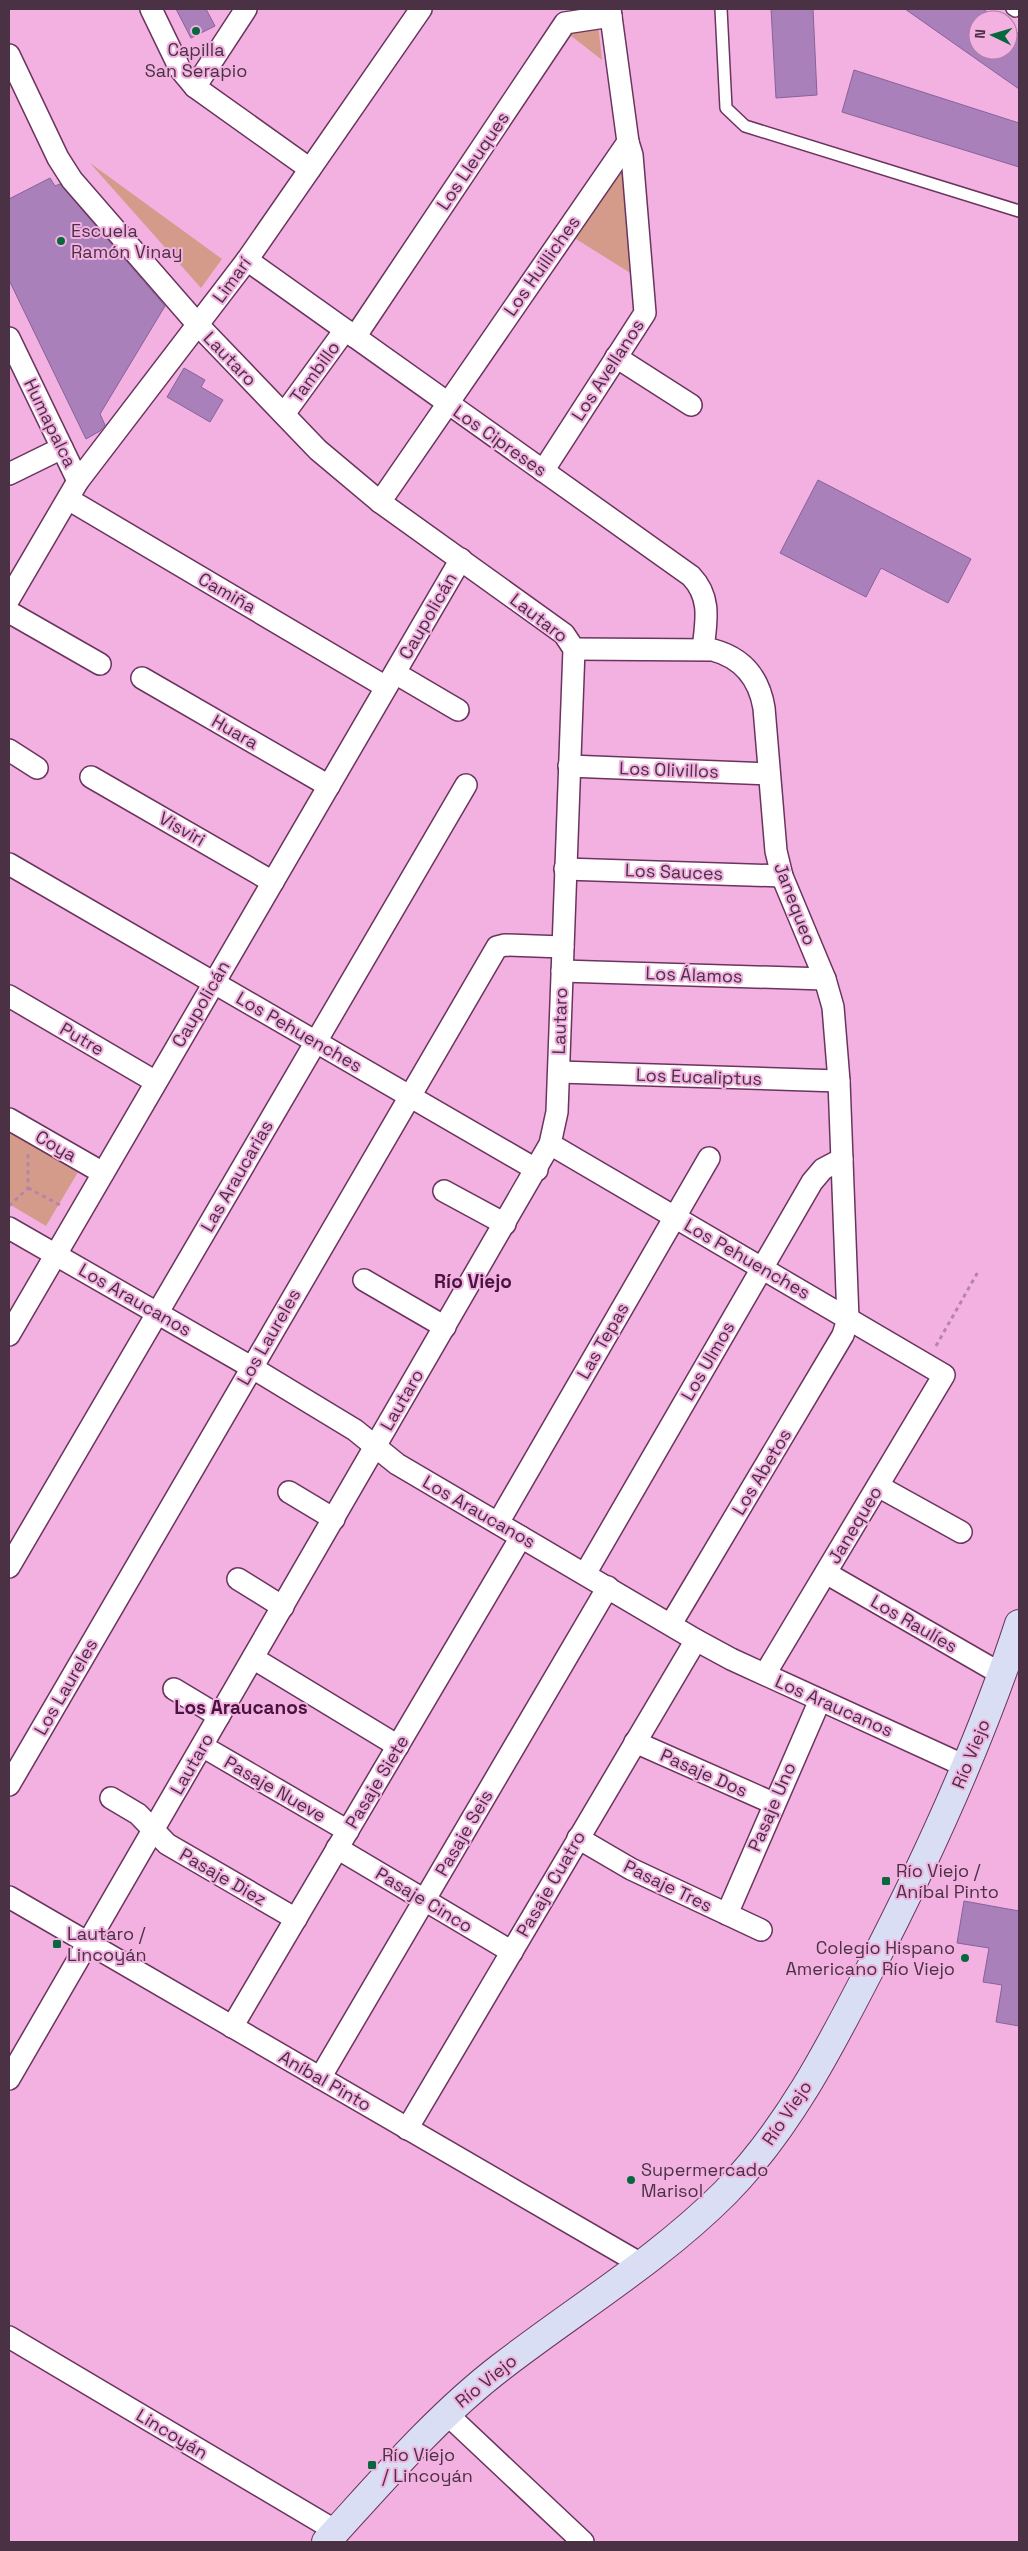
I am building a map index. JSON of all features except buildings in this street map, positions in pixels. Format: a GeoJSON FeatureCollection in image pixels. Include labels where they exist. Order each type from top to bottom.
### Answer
{"type":"FeatureCollection","features":[{"type":"Feature","properties":{"kind":"main road","name":"Río Viejo"},"geometry":{"type":"LineString","coordinates":[[331,2537],[447,2414],[500,2368],[685,2232],[749,2167],[818,2067],[927,1857],[1003,1674],[1019,1624]]}},
{"type":"Feature","properties":{"kind":"street"},"geometry":{"type":"LineString","coordinates":[[151,9],[180,69],[195,87],[310,169]]}},
{"type":"Feature","properties":{"kind":"street"},"geometry":{"type":"LineString","coordinates":[[195,87],[246,9]]}},
{"type":"Feature","properties":{"kind":"street","name":"Limarí"},"geometry":{"type":"LineString","coordinates":[[9,600],[73,490],[136,404],[247,260],[421,9]]}},
{"type":"Feature","properties":{"kind":"street"},"geometry":{"type":"LineString","coordinates":[[610,12],[628,142]]}},
{"type":"Feature","properties":{"kind":"street","name":"Los Lleuques"},"geometry":{"type":"LineString","coordinates":[[350,334],[565,23],[610,12]]}},
{"type":"Feature","properties":{"kind":"street","name":"Lautaro"},"geometry":{"type":"LineString","coordinates":[[9,55],[58,158],[72,180],[198,326],[318,450],[380,502],[564,634],[574,649],[559,1072],[557,1112],[550,1144],[537,1170],[9,2079]]}},
{"type":"Feature","properties":{"kind":"street","name":"Los Avellanos"},"geometry":{"type":"LineString","coordinates":[[542,471],[645,313],[632,155],[628,142]]}},
{"type":"Feature","properties":{"kind":"street","name":"Los Huilliches"},"geometry":{"type":"LineString","coordinates":[[380,502],[628,142]]}},
{"type":"Feature","properties":{"kind":"street","name":"Los Cipreses"},"geometry":{"type":"LineString","coordinates":[[247,260],[698,584],[706,604],[703,649]]}},
{"type":"Feature","properties":{"kind":"street","name":"Tambillo"},"geometry":{"type":"LineString","coordinates":[[284,414],[350,334]]}},
{"type":"Feature","properties":{"kind":"street","name":"Humapalca"},"geometry":{"type":"LineString","coordinates":[[9,338],[62,448],[73,490]]}},
{"type":"Feature","properties":{"kind":"street"},"geometry":{"type":"LineString","coordinates":[[616,357],[691,405]]}},
{"type":"Feature","properties":{"kind":"street"},"geometry":{"type":"LineString","coordinates":[[9,474],[62,448]]}},
{"type":"Feature","properties":{"kind":"street","name":"Camiña"},"geometry":{"type":"LineString","coordinates":[[73,490],[390,680]]}},
{"type":"Feature","properties":{"kind":"street","name":"Caupolicán"},"geometry":{"type":"LineString","coordinates":[[9,1335],[461,560]]}},
{"type":"Feature","properties":{"kind":"street"},"geometry":{"type":"LineString","coordinates":[[9,612],[100,664]]}},
{"type":"Feature","properties":{"kind":"street","name":"Janequeo"},"geometry":{"type":"LineString","coordinates":[[574,649],[703,649],[724,653],[733,657],[750,672],[757,682],[764,708],[774,841],[782,876],[825,979],[833,1007],[839,1081],[848,1319]]}},
{"type":"Feature","properties":{"kind":"street","name":"Huara"},"geometry":{"type":"LineString","coordinates":[[142,678],[328,786]]}},
{"type":"Feature","properties":{"kind":"street","name":"Caupolicán"},"geometry":{"type":"LineString","coordinates":[[390,680],[458,710]]}},
{"type":"Feature","properties":{"kind":"street"},"geometry":{"type":"LineString","coordinates":[[9,750],[38,768]]}},
{"type":"Feature","properties":{"kind":"street","name":"Los Olivillos"},"geometry":{"type":"LineString","coordinates":[[569,766],[769,774]]}},
{"type":"Feature","properties":{"kind":"street","name":"Visviri"},"geometry":{"type":"LineString","coordinates":[[91,777],[273,882]]}},
{"type":"Feature","properties":{"kind":"street","name":"Las Araucarias"},"geometry":{"type":"LineString","coordinates":[[9,1567],[466,785]]}},
{"type":"Feature","properties":{"kind":"street","name":"Los Pehuenches"},"geometry":{"type":"LineString","coordinates":[[9,864],[537,1170]]}},
{"type":"Feature","properties":{"kind":"street","name":"Los Sauces"},"geometry":{"type":"LineString","coordinates":[[565,869],[782,876]]}},
{"type":"Feature","properties":{"kind":"street","name":"Los Laureles"},"geometry":{"type":"LineString","coordinates":[[9,1785],[497,947],[502,945],[563,947]]}},
{"type":"Feature","properties":{"kind":"street","name":"Los Álamos"},"geometry":{"type":"LineString","coordinates":[[562,971],[825,979]]}},
{"type":"Feature","properties":{"kind":"street","name":"Putre"},"geometry":{"type":"LineString","coordinates":[[9,996],[156,1082]]}},
{"type":"Feature","properties":{"kind":"street","name":"Los Eucaliptus"},"geometry":{"type":"LineString","coordinates":[[559,1072],[839,1081]]}},
{"type":"Feature","properties":{"kind":"street","name":"Coya"},"geometry":{"type":"LineString","coordinates":[[9,1119],[103,1172]]}},
{"type":"Feature","properties":{"kind":"street","name":"Los Pehuenches"},"geometry":{"type":"LineString","coordinates":[[550,1144],[935,1369]]}},
{"type":"Feature","properties":{"kind":"street","name":"Las Tepas"},"geometry":{"type":"LineString","coordinates":[[498,1523],[709,1158]]}},
{"type":"Feature","properties":{"kind":"street","name":"Los Ulmos"},"geometry":{"type":"LineString","coordinates":[[585,1574],[817,1176],[842,1159]]}},
{"type":"Feature","properties":{"kind":"street"},"geometry":{"type":"LineString","coordinates":[[444,1191],[505,1224]]}},
{"type":"Feature","properties":{"kind":"street","name":"Los Araucanos"},"geometry":{"type":"LineString","coordinates":[[9,1228],[251,1367],[355,1430],[397,1464],[696,1640],[820,1700],[966,1766]]}},
{"type":"Feature","properties":{"kind":"street"},"geometry":{"type":"LineString","coordinates":[[364,1280],[445,1327]]}},
{"type":"Feature","properties":{"kind":"street","name":"Los Abetos"},"geometry":{"type":"LineString","coordinates":[[671,1624],[843,1335],[848,1319]]}},
{"type":"Feature","properties":{"kind":"street","name":"Janequeo"},"geometry":{"type":"LineString","coordinates":[[765,1674],[878,1486],[935,1369]]}},
{"type":"Feature","properties":{"kind":"street"},"geometry":{"type":"LineString","coordinates":[[878,1486],[961,1532]]}},
{"type":"Feature","properties":{"kind":"street"},"geometry":{"type":"LineString","coordinates":[[289,1492],[334,1519]]}},
{"type":"Feature","properties":{"kind":"street","name":"Pasaje Siete"},"geometry":{"type":"LineString","coordinates":[[232,2027],[521,1537]]}},
{"type":"Feature","properties":{"kind":"street","name":"Los Raulíes"},"geometry":{"type":"LineString","coordinates":[[826,1573],[1003,1674]]}},
{"type":"Feature","properties":{"kind":"street"},"geometry":{"type":"LineString","coordinates":[[238,1579],[283,1607]]}},
{"type":"Feature","properties":{"kind":"street","name":"Pasaje Seis"},"geometry":{"type":"LineString","coordinates":[[320,2078],[608,1587]]}},
{"type":"Feature","properties":{"kind":"street","name":"Pasaje Cuatro"},"geometry":{"type":"LineString","coordinates":[[407,2129],[696,1640]]}},
{"type":"Feature","properties":{"kind":"street"},"geometry":{"type":"LineString","coordinates":[[253,1658],[398,1746]]}},
{"type":"Feature","properties":{"kind":"street"},"geometry":{"type":"LineString","coordinates":[[174,1689],[219,1716]]}},
{"type":"Feature","properties":{"kind":"street","name":"Pasaje Uno"},"geometry":{"type":"LineString","coordinates":[[726,1914],[773,1803],[820,1700]]}},
{"type":"Feature","properties":{"kind":"street","name":"Pasaje Dos"},"geometry":{"type":"LineString","coordinates":[[635,1742],[773,1803]]}},
{"type":"Feature","properties":{"kind":"street","name":"Pasaje Nueve"},"geometry":{"type":"LineString","coordinates":[[202,1746],[342,1840]]}},
{"type":"Feature","properties":{"kind":"street","name":"Pasaje Diez"},"geometry":{"type":"LineString","coordinates":[[112,1798],[138,1814],[167,1844],[296,1919]]}},
{"type":"Feature","properties":{"kind":"street","name":"Pasaje Tres"},"geometry":{"type":"LineString","coordinates":[[578,1838],[631,1869],[761,1930]]}},
{"type":"Feature","properties":{"kind":"street","name":"Pasaje Cinco"},"geometry":{"type":"LineString","coordinates":[[342,1840],[425,1900],[512,1952]]}},
{"type":"Feature","properties":{"kind":"street","name":"Aníbal Pinto"},"geometry":{"type":"LineString","coordinates":[[9,1897],[641,2264]]}},
{"type":"Feature","properties":{"kind":"street","name":"Lincoyán"},"geometry":{"type":"LineString","coordinates":[[9,2337],[331,2537]]}},
{"type":"Feature","properties":{"kind":"street"},"geometry":{"type":"LineString","coordinates":[[447,2414],[584,2542]]}},
{"type":"Feature","properties":{"kind":"lane"},"geometry":{"type":"LineString","coordinates":[[721,9],[726,108],[745,126],[1019,211]]}},
{"type":"Feature","properties":{"kind":"path"},"geometry":{"type":"LineString","coordinates":[[9,1206],[28,1188],[27,1129]]}},
{"type":"Feature","properties":{"kind":"path"},"geometry":{"type":"LineString","coordinates":[[28,1188],[78,1215]]}},
{"type":"Feature","properties":{"kind":"path"},"geometry":{"type":"LineString","coordinates":[[935,1369],[979,1270]]}},
{"type":"Feature","properties":{"kind":"shaded area"},"geometry":{"type":"Polygon","coordinates":[[[598,24],[602,60],[570,35],[575,28],[598,24]]]}},
{"type":"Feature","properties":{"kind":"shaded area"},"geometry":{"type":"Polygon","coordinates":[[[626,162],[632,274],[576,239],[626,162]]]}},
{"type":"Feature","properties":{"kind":"shaded area"},"geometry":{"type":"Polygon","coordinates":[[[90,163],[222,259],[201,288],[90,163]]]}},
{"type":"Feature","properties":{"kind":"shaded area"},"geometry":{"type":"Polygon","coordinates":[[[9,1124],[81,1167],[46,1226],[9,1204],[9,1124]]]}},
{"type":"Feature","properties":{"kind":"place","name":"Capilla San Serapio"},"geometry":{"type":"Point","coordinates":[196,31]}},
{"type":"Feature","properties":{"kind":"place","name":"Escuela Ramón Vinay"},"geometry":{"type":"Point","coordinates":[61,241]}},
{"type":"Feature","properties":{"kind":"place","name":"Río Viejo / Aníbal Pinto"},"geometry":{"type":"Point","coordinates":[886,1881]}},
{"type":"Feature","properties":{"kind":"place","name":"Lautaro / Lincoyán"},"geometry":{"type":"Point","coordinates":[57,1944]}},
{"type":"Feature","properties":{"kind":"place","name":"Colegio Hispano Americano Río Viejo"},"geometry":{"type":"Point","coordinates":[965,1958]}},
{"type":"Feature","properties":{"kind":"place","name":"Supermercado Marisol"},"geometry":{"type":"Point","coordinates":[631,2180]}},
{"type":"Feature","properties":{"kind":"place","name":"Río Viejo / Lincoyán"},"geometry":{"type":"Point","coordinates":[372,2465]}},
{"type":"Feature","properties":{"kind":"district","name":"Río Viejo"},"geometry":{"type":"Point","coordinates":[473,1281]}},
{"type":"Feature","properties":{"kind":"district","name":"Los Araucanos"},"geometry":{"type":"Point","coordinates":[241,1707]}}]}
